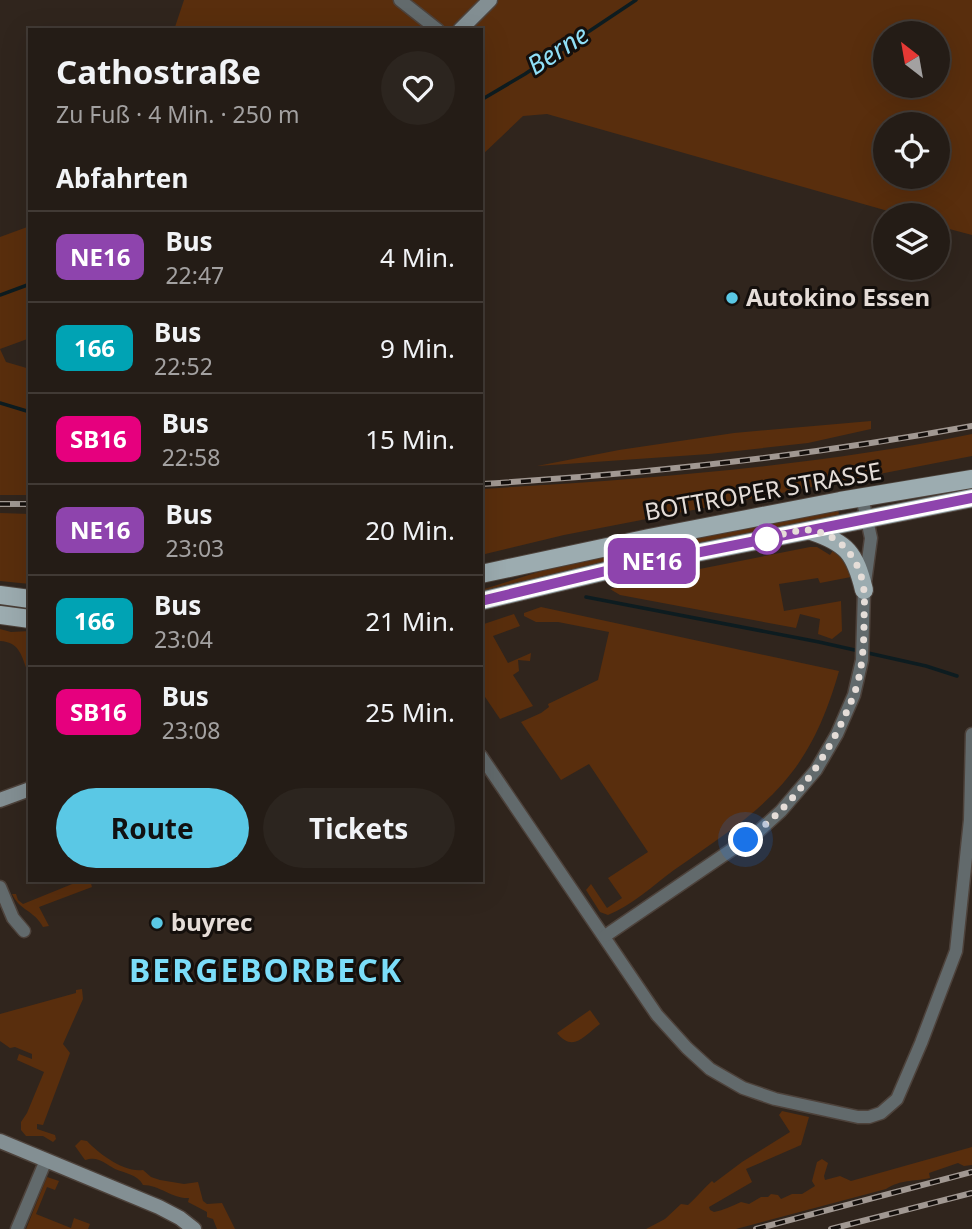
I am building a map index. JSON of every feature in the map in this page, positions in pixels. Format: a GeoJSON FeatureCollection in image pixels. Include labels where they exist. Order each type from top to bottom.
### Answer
{"type":"FeatureCollection","features":[{"type":"Feature","properties":{"kind":"main road","name":"BOTTROPER STRASSE"},"geometry":{"type":"LineString","coordinates":[[483,574],[649,538],[972,479]]}},
{"type":"Feature","properties":{"kind":"main road","name":"BOTTROPER STRASSE"},"geometry":{"type":"LineString","coordinates":[[483,601],[610,570],[972,498]]}},
{"type":"Feature","properties":{"kind":"main road"},"geometry":{"type":"LineString","coordinates":[[807,530],[828,537],[849,551],[859,569],[864,590]]}},
{"type":"Feature","properties":{"kind":"main road"},"geometry":{"type":"LineString","coordinates":[[0,596],[28,599]]}},
{"type":"Feature","properties":{"kind":"main road"},"geometry":{"type":"LineString","coordinates":[[0,615],[28,619]]}},
{"type":"Feature","properties":{"kind":"street"},"geometry":{"type":"LineString","coordinates":[[400,0],[435,28]]}},
{"type":"Feature","properties":{"kind":"street"},"geometry":{"type":"LineString","coordinates":[[462,28],[490,0]]}},
{"type":"Feature","properties":{"kind":"street"},"geometry":{"type":"LineString","coordinates":[[605,936],[734,849],[781,811],[816,769],[837,734],[854,695],[862,660],[864,590],[871,538],[862,498]]}},
{"type":"Feature","properties":{"kind":"street"},"geometry":{"type":"LineString","coordinates":[[483,759],[657,1015],[687,1048],[710,1069],[743,1087],[775,1099],[869,1117],[881,1113],[897,1099],[956,951],[970,820],[972,734]]}},
{"type":"Feature","properties":{"kind":"street"},"geometry":{"type":"LineString","coordinates":[[0,800],[28,790]]}},
{"type":"Feature","properties":{"kind":"street"},"geometry":{"type":"LineString","coordinates":[[0,887],[13,918],[24,931]]}},
{"type":"Feature","properties":{"kind":"street"},"geometry":{"type":"LineString","coordinates":[[0,1141],[159,1206],[180,1217],[194,1229]]}},
{"type":"Feature","properties":{"kind":"street"},"geometry":{"type":"LineString","coordinates":[[17,1229],[46,1160]]}},
{"type":"Feature","properties":{"kind":"shaded area"},"geometry":{"type":"Polygon","coordinates":[[[184,0],[395,0],[431,28],[175,28],[184,0]]]}},
{"type":"Feature","properties":{"kind":"shaded area"},"geometry":{"type":"Polygon","coordinates":[[[403,0],[488,0],[459,28],[438,28],[403,0]]]}},
{"type":"Feature","properties":{"kind":"shaded area"},"geometry":{"type":"Polygon","coordinates":[[[492,0],[972,0],[972,235],[950,229],[950,203],[873,203],[873,207],[547,114],[523,116],[483,154],[483,28],[463,28],[492,0]]]}},
{"type":"Feature","properties":{"kind":"shaded area"},"geometry":{"type":"Polygon","coordinates":[[[28,227],[28,339],[0,349],[0,237],[28,227]]]}},
{"type":"Feature","properties":{"kind":"shaded area"},"geometry":{"type":"Polygon","coordinates":[[[0,349],[6,362],[28,368],[28,495],[0,495],[0,349]]]}},
{"type":"Feature","properties":{"kind":"shaded area"},"geometry":{"type":"Polygon","coordinates":[[[871,421],[871,429],[808,443],[709,454],[537,466],[619,450],[734,433],[871,421]]]}},
{"type":"Feature","properties":{"kind":"shaded area"},"geometry":{"type":"Polygon","coordinates":[[[972,434],[972,456],[564,535],[483,555],[483,489],[728,470],[972,434]]]}},
{"type":"Feature","properties":{"kind":"shaded area"},"geometry":{"type":"Polygon","coordinates":[[[838,508],[839,515],[590,565],[483,592],[483,589],[570,562],[838,508]]]}},
{"type":"Feature","properties":{"kind":"shaded area"},"geometry":{"type":"Polygon","coordinates":[[[0,513],[28,514],[28,584],[0,581],[0,513]]]}},
{"type":"Feature","properties":{"kind":"shaded area"},"geometry":{"type":"Polygon","coordinates":[[[817,547],[830,555],[835,547],[846,560],[851,577],[820,583],[818,578],[779,584],[784,611],[841,601],[842,631],[832,639],[818,634],[820,619],[800,614],[796,628],[620,595],[610,589],[634,582],[817,547]]]}},
{"type":"Feature","properties":{"kind":"shaded area"},"geometry":{"type":"Polygon","coordinates":[[[541,607],[839,671],[827,709],[813,740],[778,789],[733,828],[634,901],[608,915],[600,912],[586,890],[591,884],[607,908],[622,898],[608,878],[648,852],[589,764],[561,780],[521,722],[541,713],[549,707],[548,704],[598,680],[609,632],[558,622],[536,622],[524,616],[524,613],[541,607]]]}},
{"type":"Feature","properties":{"kind":"shaded area"},"geometry":{"type":"Polygon","coordinates":[[[514,614],[520,626],[493,636],[508,663],[531,653],[530,661],[518,660],[519,671],[513,675],[533,706],[500,719],[483,694],[483,624],[514,614]]]}},
{"type":"Feature","properties":{"kind":"shaded area"},"geometry":{"type":"Polygon","coordinates":[[[0,629],[11,632],[28,631],[28,670],[15,646],[0,641],[0,629]]]}},
{"type":"Feature","properties":{"kind":"shaded area"},"geometry":{"type":"Polygon","coordinates":[[[77,882],[91,882],[92,887],[39,907],[49,926],[43,927],[12,894],[16,894],[23,904],[77,882]]]}},
{"type":"Feature","properties":{"kind":"shaded area"},"geometry":{"type":"Polygon","coordinates":[[[82,989],[83,999],[63,1044],[70,1053],[43,1125],[37,1124],[37,1129],[55,1135],[56,1139],[53,1142],[43,1136],[26,1136],[21,1130],[21,1122],[44,1072],[17,1060],[19,1054],[32,1059],[32,1054],[15,1047],[10,1048],[0,1041],[0,1014],[82,989]]]}},
{"type":"Feature","properties":{"kind":"shaded area"},"geometry":{"type":"Polygon","coordinates":[[[590,1010],[600,1024],[584,1037],[568,1042],[557,1033],[590,1010]]]}},
{"type":"Feature","properties":{"kind":"shaded area"},"geometry":{"type":"Polygon","coordinates":[[[782,1111],[809,1117],[801,1145],[746,1169],[752,1182],[709,1207],[710,1210],[718,1211],[741,1202],[749,1204],[771,1194],[778,1195],[781,1199],[792,1194],[802,1194],[815,1186],[812,1181],[817,1162],[822,1159],[828,1163],[825,1180],[840,1176],[851,1181],[972,1147],[972,1165],[964,1166],[958,1163],[929,1173],[930,1178],[902,1182],[886,1189],[736,1229],[646,1229],[665,1219],[681,1204],[688,1205],[712,1181],[714,1183],[790,1132],[779,1115],[782,1111]]]}},
{"type":"Feature","properties":{"kind":"shaded area"},"geometry":{"type":"Polygon","coordinates":[[[81,1140],[87,1141],[120,1165],[143,1170],[151,1177],[184,1184],[198,1182],[203,1201],[207,1204],[222,1203],[235,1229],[217,1229],[213,1219],[207,1217],[207,1212],[188,1202],[189,1198],[143,1185],[135,1177],[97,1160],[85,1160],[75,1146],[81,1140]]]}},
{"type":"Feature","properties":{"kind":"shaded area"},"geometry":{"type":"Polygon","coordinates":[[[47,1177],[59,1181],[55,1190],[47,1187],[36,1214],[71,1228],[74,1218],[90,1224],[88,1229],[26,1229],[47,1177]]]}},
{"type":"Feature","properties":{"kind":"waterway","name":"Berne"},"geometry":{"type":"LineString","coordinates":[[483,99],[636,0]]}},
{"type":"Feature","properties":{"kind":"waterway","name":"Berne"},"geometry":{"type":"LineString","coordinates":[[0,295],[28,285]]}},
{"type":"Feature","properties":{"kind":"waterway"},"geometry":{"type":"LineString","coordinates":[[0,403],[28,411]]}},
{"type":"Feature","properties":{"kind":"waterway"},"geometry":{"type":"LineString","coordinates":[[586,597],[819,642],[926,666],[957,676]]}},
{"type":"Feature","properties":{"kind":"railway"},"geometry":{"type":"LineString","coordinates":[[483,484],[727,462],[972,426]]}},
{"type":"Feature","properties":{"kind":"railway"},"geometry":{"type":"LineString","coordinates":[[0,504],[28,504]]}},
{"type":"Feature","properties":{"kind":"railway"},"geometry":{"type":"LineString","coordinates":[[756,1229],[972,1172]]}},
{"type":"Feature","properties":{"kind":"railway"},"geometry":{"type":"LineString","coordinates":[[831,1229],[972,1193]]}},
{"type":"Feature","properties":{"kind":"bus line","name":"NE16"},"geometry":{"type":"LineString","coordinates":[[483,601],[610,570],[972,498]]}},
{"type":"Feature","properties":{"kind":"place","name":"Autokino Essen"},"geometry":{"type":"Point","coordinates":[732,298]}},
{"type":"Feature","properties":{"kind":"place","name":"buyrec"},"geometry":{"type":"Point","coordinates":[157,923]}},
{"type":"Feature","properties":{"kind":"district","name":"BERGEBORBECK"},"geometry":{"type":"Point","coordinates":[266,971]}},
{"type":"Feature","properties":{"kind":"route"},"geometry":{"type":"LineString","coordinates":[[746,840],[781,811],[804,786],[827,754],[854,695],[860,672],[864,635],[864,590],[859,569],[844,545],[807,530],[767,539]]}}]}
